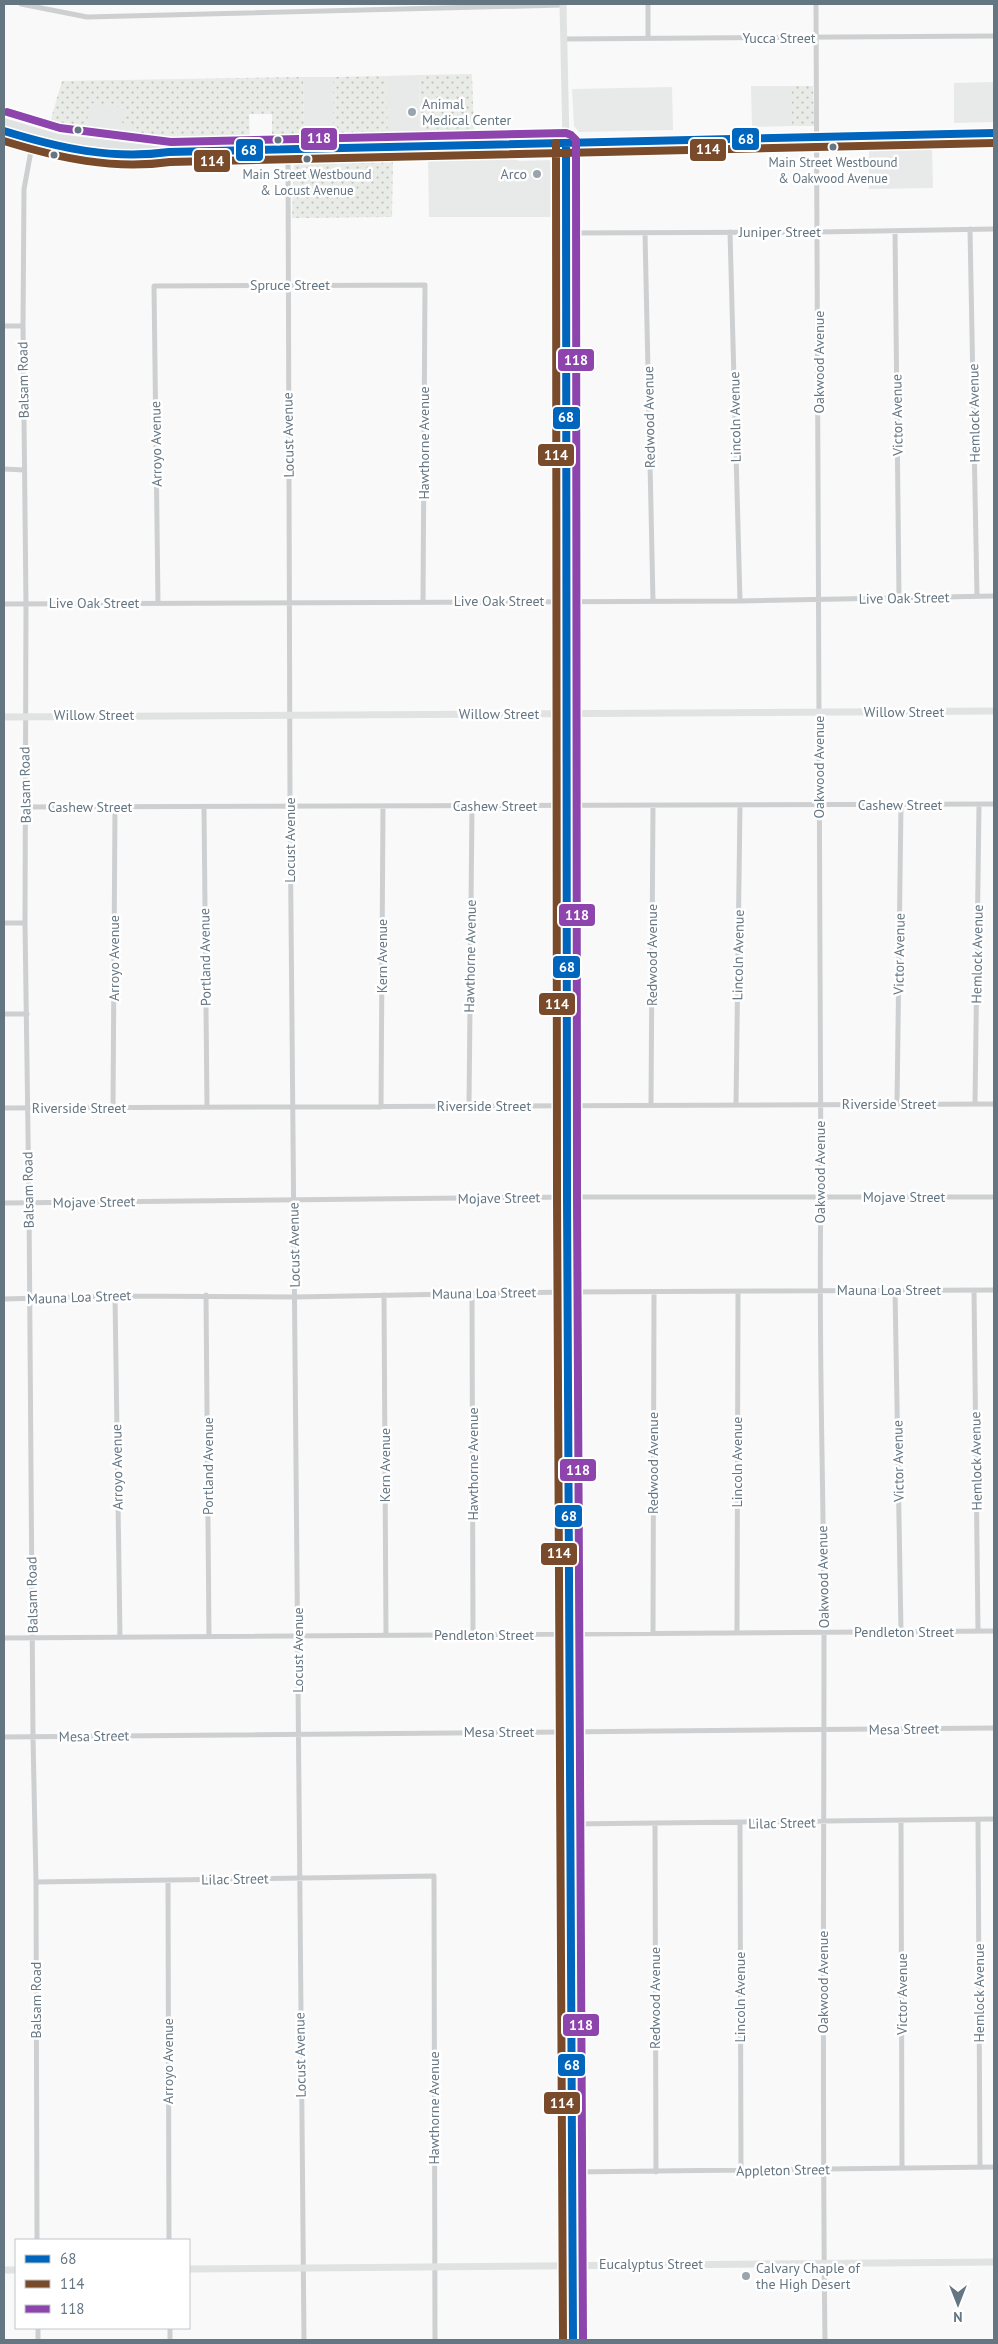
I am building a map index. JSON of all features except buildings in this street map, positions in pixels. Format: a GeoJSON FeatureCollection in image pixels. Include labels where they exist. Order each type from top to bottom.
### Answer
{"type":"FeatureCollection","features":[{"type":"Feature","properties":{"kind":"main road"},"geometry":{"type":"LineString","coordinates":[[4,122],[58,138],[170,152],[994,133]]}},
{"type":"Feature","properties":{"kind":"main road"},"geometry":{"type":"LineString","coordinates":[[4,131],[33,140],[91,152],[148,156],[170,152]]}},
{"type":"Feature","properties":{"kind":"main road"},"geometry":{"type":"LineString","coordinates":[[33,140],[41,138],[72,143],[86,142]]}},
{"type":"Feature","properties":{"kind":"street"},"geometry":{"type":"LineString","coordinates":[[21,4],[87,17],[563,4],[566,143],[567,1292],[573,2340]]}},
{"type":"Feature","properties":{"kind":"street"},"geometry":{"type":"LineString","coordinates":[[648,4],[648,38]]}},
{"type":"Feature","properties":{"kind":"street","name":"Oakwood Avenue"},"geometry":{"type":"LineString","coordinates":[[816,4],[821,1197],[819,1291],[824,1632],[822,1822],[825,2340]]}},
{"type":"Feature","properties":{"kind":"street","name":"Yucca Street"},"geometry":{"type":"LineString","coordinates":[[564,39],[994,36]]}},
{"type":"Feature","properties":{"kind":"street","name":"Balsam Road"},"geometry":{"type":"LineString","coordinates":[[33,140],[24,189],[23,326],[26,604],[24,716],[26,807],[25,923],[36,1882],[37,2239]]}},
{"type":"Feature","properties":{"kind":"street","name":"Locust Avenue"},"geometry":{"type":"LineString","coordinates":[[288,149],[290,806],[293,1200],[296,1297],[298,1878],[304,2340]]}},
{"type":"Feature","properties":{"kind":"street","name":"Hemlock Avenue"},"geometry":{"type":"LineString","coordinates":[[970,229],[978,596]]}},
{"type":"Feature","properties":{"kind":"street","name":"Juniper Street"},"geometry":{"type":"LineString","coordinates":[[566,233],[645,234],[994,229]]}},
{"type":"Feature","properties":{"kind":"street","name":"Victor Avenue"},"geometry":{"type":"LineString","coordinates":[[895,231],[899,598]]}},
{"type":"Feature","properties":{"kind":"street","name":"Lincoln Avenue"},"geometry":{"type":"LineString","coordinates":[[730,232],[740,601]]}},
{"type":"Feature","properties":{"kind":"street","name":"Redwood Avenue"},"geometry":{"type":"LineString","coordinates":[[645,234],[653,601]]}},
{"type":"Feature","properties":{"kind":"street","name":"Spruce Street"},"geometry":{"type":"LineString","coordinates":[[154,286],[425,285]]}},
{"type":"Feature","properties":{"kind":"street","name":"Hawthorne Avenue"},"geometry":{"type":"LineString","coordinates":[[423,601],[425,285]]}},
{"type":"Feature","properties":{"kind":"street","name":"Arroyo Avenue"},"geometry":{"type":"LineString","coordinates":[[154,286],[158,603]]}},
{"type":"Feature","properties":{"kind":"street"},"geometry":{"type":"LineString","coordinates":[[4,326],[23,326]]}},
{"type":"Feature","properties":{"kind":"street"},"geometry":{"type":"LineString","coordinates":[[4,469],[24,470]]}},
{"type":"Feature","properties":{"kind":"street","name":"Live Oak Street"},"geometry":{"type":"LineString","coordinates":[[4,604],[565,600],[740,601],[994,596]]}},
{"type":"Feature","properties":{"kind":"street","name":"Willow Street"},"geometry":{"type":"LineString","coordinates":[[4,717],[994,711]]}},
{"type":"Feature","properties":{"kind":"street","name":"Hemlock Avenue"},"geometry":{"type":"LineString","coordinates":[[975,1104],[979,804]]}},
{"type":"Feature","properties":{"kind":"street","name":"Cashew Street"},"geometry":{"type":"LineString","coordinates":[[26,807],[994,804]]}},
{"type":"Feature","properties":{"kind":"street","name":"Lincoln Avenue"},"geometry":{"type":"LineString","coordinates":[[736,1105],[740,805]]}},
{"type":"Feature","properties":{"kind":"street","name":"Victor Avenue"},"geometry":{"type":"LineString","coordinates":[[897,1104],[900,805]]}},
{"type":"Feature","properties":{"kind":"street","name":"Kern Avenue"},"geometry":{"type":"LineString","coordinates":[[381,1107],[383,806]]}},
{"type":"Feature","properties":{"kind":"street","name":"Hawthorne Avenue"},"geometry":{"type":"LineString","coordinates":[[469,1106],[472,806]]}},
{"type":"Feature","properties":{"kind":"street","name":"Redwood Avenue"},"geometry":{"type":"LineString","coordinates":[[651,1105],[653,806]]}},
{"type":"Feature","properties":{"kind":"street","name":"Arroyo Avenue"},"geometry":{"type":"LineString","coordinates":[[113,1108],[115,807]]}},
{"type":"Feature","properties":{"kind":"street","name":"Portland Avenue"},"geometry":{"type":"LineString","coordinates":[[204,807],[207,1107]]}},
{"type":"Feature","properties":{"kind":"street"},"geometry":{"type":"LineString","coordinates":[[4,923],[25,923]]}},
{"type":"Feature","properties":{"kind":"street"},"geometry":{"type":"LineString","coordinates":[[4,1014],[27,1014]]}},
{"type":"Feature","properties":{"kind":"street","name":"Riverside Street"},"geometry":{"type":"LineString","coordinates":[[4,1108],[994,1104]]}},
{"type":"Feature","properties":{"kind":"street","name":"Mojave Street"},"geometry":{"type":"LineString","coordinates":[[4,1203],[994,1196]]}},
{"type":"Feature","properties":{"kind":"street","name":"Victor Avenue"},"geometry":{"type":"LineString","coordinates":[[895,1290],[901,1632]]}},
{"type":"Feature","properties":{"kind":"street","name":"Hemlock Avenue"},"geometry":{"type":"LineString","coordinates":[[974,1290],[978,1631]]}},
{"type":"Feature","properties":{"kind":"street","name":"Mauna Loa Street"},"geometry":{"type":"LineString","coordinates":[[4,1299],[206,1295],[296,1297],[567,1292],[994,1290]]}},
{"type":"Feature","properties":{"kind":"street","name":"Lincoln Avenue"},"geometry":{"type":"LineString","coordinates":[[737,1633],[738,1291]]}},
{"type":"Feature","properties":{"kind":"street","name":"Hawthorne Avenue"},"geometry":{"type":"LineString","coordinates":[[472,1293],[473,1635]]}},
{"type":"Feature","properties":{"kind":"street","name":"Redwood Avenue"},"geometry":{"type":"LineString","coordinates":[[653,1634],[654,1293]]}},
{"type":"Feature","properties":{"kind":"street","name":"Portland Avenue"},"geometry":{"type":"LineString","coordinates":[[206,1295],[209,1637]]}},
{"type":"Feature","properties":{"kind":"street","name":"Kern Avenue"},"geometry":{"type":"LineString","coordinates":[[384,1295],[386,1635]]}},
{"type":"Feature","properties":{"kind":"street","name":"Arroyo Avenue"},"geometry":{"type":"LineString","coordinates":[[115,1296],[120,1637]]}},
{"type":"Feature","properties":{"kind":"street","name":"Pendleton Street"},"geometry":{"type":"LineString","coordinates":[[4,1638],[994,1631]]}},
{"type":"Feature","properties":{"kind":"street","name":"Mesa Street"},"geometry":{"type":"LineString","coordinates":[[4,1737],[994,1728]]}},
{"type":"Feature","properties":{"kind":"street","name":"Hemlock Avenue"},"geometry":{"type":"LineString","coordinates":[[978,1819],[980,2167]]}},
{"type":"Feature","properties":{"kind":"street","name":"Lilac Street"},"geometry":{"type":"LineString","coordinates":[[570,1824],[994,1819]]}},
{"type":"Feature","properties":{"kind":"street","name":"Victor Avenue"},"geometry":{"type":"LineString","coordinates":[[901,1821],[902,2168]]}},
{"type":"Feature","properties":{"kind":"street","name":"Lincoln Avenue"},"geometry":{"type":"LineString","coordinates":[[740,1823],[741,2171]]}},
{"type":"Feature","properties":{"kind":"street","name":"Redwood Avenue"},"geometry":{"type":"LineString","coordinates":[[655,1824],[656,2172]]}},
{"type":"Feature","properties":{"kind":"street","name":"Hawthorne Avenue"},"geometry":{"type":"LineString","coordinates":[[434,1876],[435,2340]]}},
{"type":"Feature","properties":{"kind":"street","name":"Lilac Street"},"geometry":{"type":"LineString","coordinates":[[36,1882],[434,1876]]}},
{"type":"Feature","properties":{"kind":"street","name":"Arroyo Avenue"},"geometry":{"type":"LineString","coordinates":[[168,1881],[169,2239]]}},
{"type":"Feature","properties":{"kind":"street","name":"Appleton Street"},"geometry":{"type":"LineString","coordinates":[[572,2172],[994,2167]]}},
{"type":"Feature","properties":{"kind":"street","name":"Eucalyptus Street"},"geometry":{"type":"LineString","coordinates":[[190,2268],[994,2262]]}},
{"type":"Feature","properties":{"kind":"shaded area"},"geometry":{"type":"Polygon","coordinates":[[[472,74],[474,136],[420,135],[419,75],[472,74]]]}},
{"type":"Feature","properties":{"kind":"shaded area"},"geometry":{"type":"Polygon","coordinates":[[[419,75],[420,135],[388,135],[386,76],[419,75]]]}},
{"type":"Feature","properties":{"kind":"shaded area"},"geometry":{"type":"Polygon","coordinates":[[[386,76],[388,135],[333,137],[333,77],[386,76]]]}},
{"type":"Feature","properties":{"kind":"shaded area"},"geometry":{"type":"Polygon","coordinates":[[[303,77],[333,77],[333,137],[304,138],[303,77]]]}},
{"type":"Feature","properties":{"kind":"shaded area"},"geometry":{"type":"Polygon","coordinates":[[[303,77],[304,138],[272,141],[272,114],[249,114],[250,142],[145,144],[135,141],[136,125],[122,123],[125,108],[91,103],[84,134],[48,129],[62,81],[303,77]]]}},
{"type":"Feature","properties":{"kind":"shaded area"},"geometry":{"type":"Polygon","coordinates":[[[994,82],[994,122],[954,123],[954,83],[994,82]]]}},
{"type":"Feature","properties":{"kind":"shaded area"},"geometry":{"type":"Polygon","coordinates":[[[751,86],[792,86],[792,126],[752,127],[751,86]]]}},
{"type":"Feature","properties":{"kind":"shaded area"},"geometry":{"type":"Polygon","coordinates":[[[792,86],[813,86],[814,126],[792,126],[792,86]]]}},
{"type":"Feature","properties":{"kind":"shaded area"},"geometry":{"type":"Polygon","coordinates":[[[672,87],[673,130],[579,132],[574,126],[572,89],[672,87]]]}},
{"type":"Feature","properties":{"kind":"shaded area"},"geometry":{"type":"Polygon","coordinates":[[[91,102],[125,108],[136,125],[135,141],[84,134],[91,102]]]}},
{"type":"Feature","properties":{"kind":"shaded area"},"geometry":{"type":"Polygon","coordinates":[[[869,146],[932,146],[933,188],[869,189],[869,146]]]}},
{"type":"Feature","properties":{"kind":"shaded area"},"geometry":{"type":"Polygon","coordinates":[[[495,154],[520,161],[549,160],[554,164],[555,211],[560,217],[429,217],[428,157],[495,154]]]}},
{"type":"Feature","properties":{"kind":"shaded area"},"geometry":{"type":"Polygon","coordinates":[[[393,157],[392,217],[292,218],[294,161],[393,157]]]}},
{"type":"Feature","properties":{"kind":"transit line","name":"118"},"geometry":{"type":"LineString","coordinates":[[7,112],[60,128],[171,142],[566,133],[576,140],[577,1197],[583,2340]]}},
{"type":"Feature","properties":{"kind":"transit line","name":"68"},"geometry":{"type":"LineString","coordinates":[[4,131],[45,143],[86,151],[127,154],[994,133]]}},
{"type":"Feature","properties":{"kind":"transit line","name":"114"},"geometry":{"type":"LineString","coordinates":[[4,141],[45,153],[86,161],[127,164],[994,143]]}},
{"type":"Feature","properties":{"kind":"transit line","name":"114"},"geometry":{"type":"LineString","coordinates":[[556,143],[557,1197],[563,2340]]}},
{"type":"Feature","properties":{"kind":"transit line","name":"68"},"geometry":{"type":"LineString","coordinates":[[566,143],[567,1197],[573,2340]]}},
{"type":"Feature","properties":{"kind":"place","name":"Animal Medical Center"},"geometry":{"type":"Point","coordinates":[412,112]}},
{"type":"Feature","properties":{"kind":"place","name":"Main Street Westbound & Oakwood Avenue"},"geometry":{"type":"Point","coordinates":[833,147]}},
{"type":"Feature","properties":{"kind":"place","name":"Main Street Westbound & Locust Avenue"},"geometry":{"type":"Point","coordinates":[307,159]}},
{"type":"Feature","properties":{"kind":"place","name":"Arco"},"geometry":{"type":"Point","coordinates":[537,174]}},
{"type":"Feature","properties":{"kind":"place","name":"Calvary Chaple of the High Desert"},"geometry":{"type":"Point","coordinates":[746,2276]}}]}
